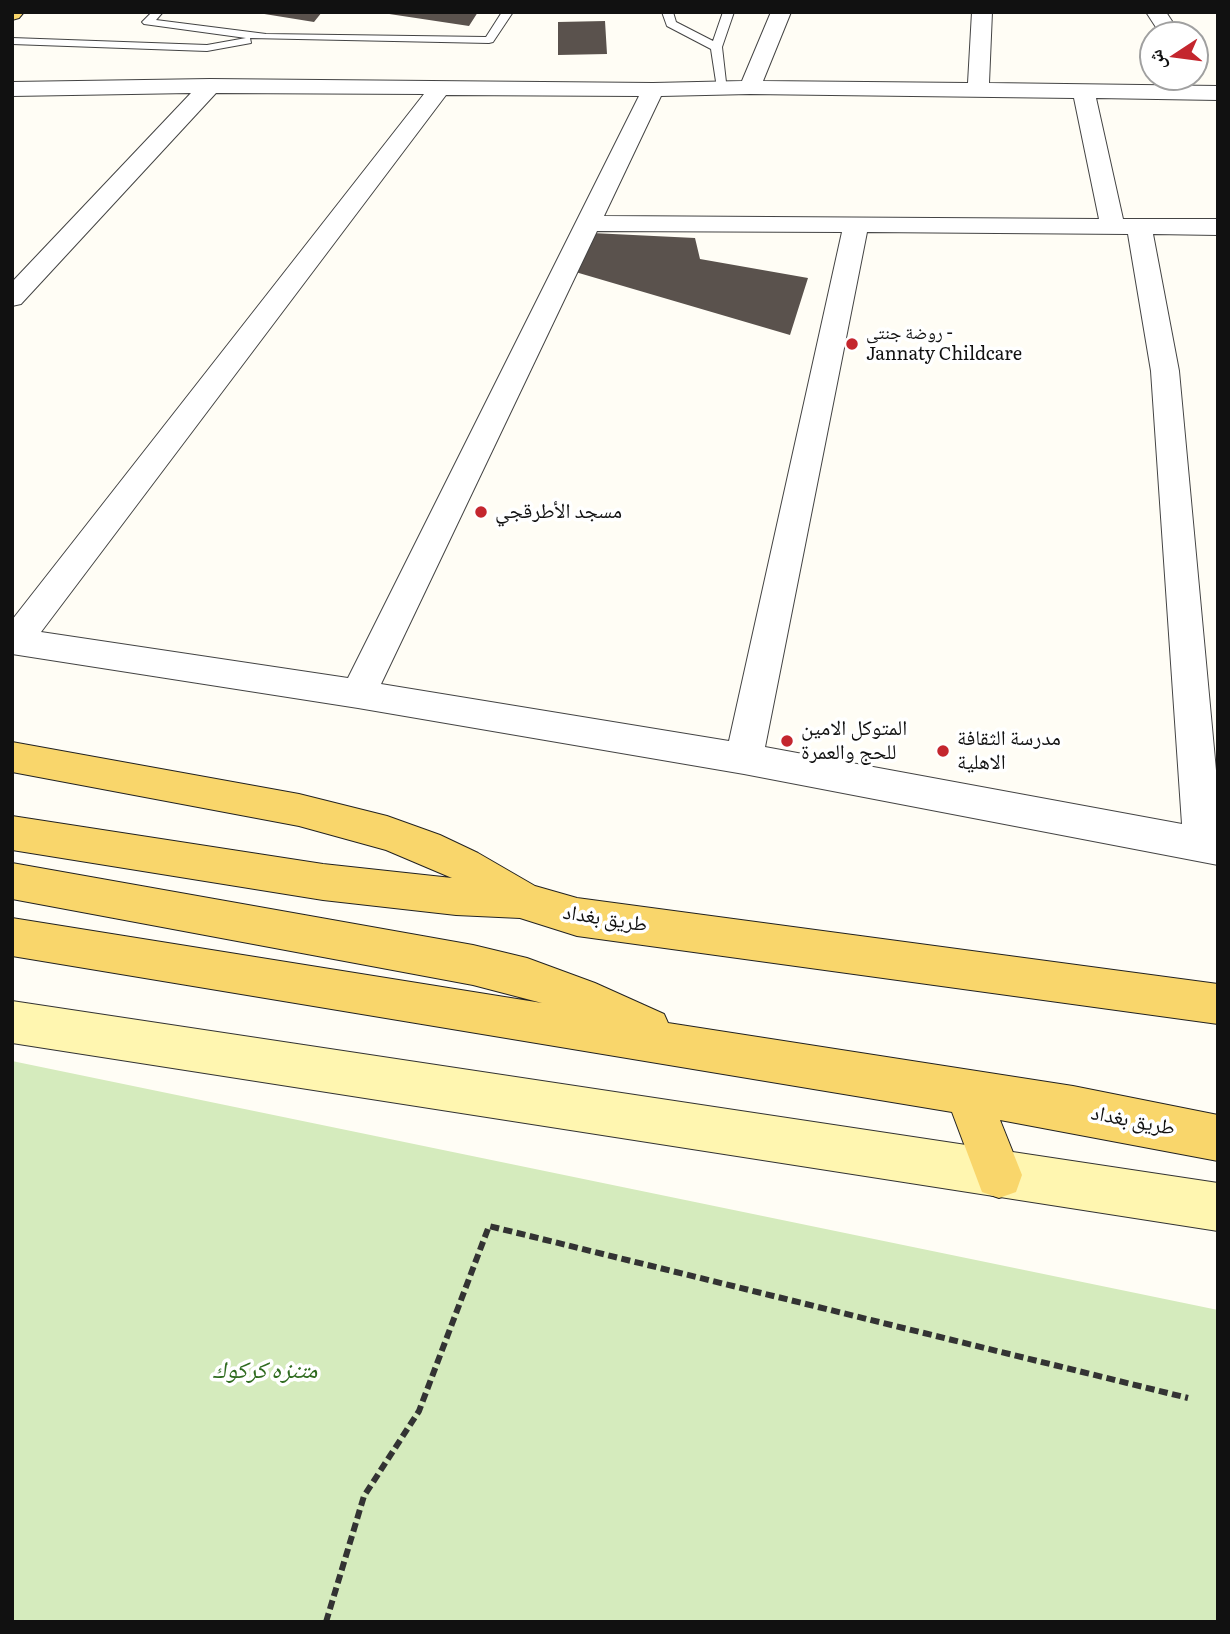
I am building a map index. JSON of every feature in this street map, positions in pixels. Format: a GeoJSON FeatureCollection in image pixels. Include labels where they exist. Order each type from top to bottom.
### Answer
{"type":"FeatureCollection","features":[{"type":"Feature","properties":{"kind":"main road","name":"طريق بغداد"},"geometry":{"type":"LineString","coordinates":[[12,757],[299,810],[387,833],[464,865],[524,901],[577,917],[1218,1004]]}},
{"type":"Feature","properties":{"kind":"main road"},"geometry":{"type":"LineString","coordinates":[[12,833],[349,886],[524,901]]}},
{"type":"Feature","properties":{"kind":"main road"},"geometry":{"type":"LineString","coordinates":[[12,881],[473,965],[527,978],[631,1019],[680,1046]]}},
{"type":"Feature","properties":{"kind":"main road","name":"طريق بغداد"},"geometry":{"type":"LineString","coordinates":[[12,937],[1073,1109],[1218,1138]]}},
{"type":"Feature","properties":{"kind":"main road"},"geometry":{"type":"LineString","coordinates":[[12,1022],[1218,1207]]}},
{"type":"Feature","properties":{"kind":"main road"},"geometry":{"type":"LineString","coordinates":[[967,1092],[999,1175]]}},
{"type":"Feature","properties":{"kind":"street"},"geometry":{"type":"LineString","coordinates":[[750,87],[781,12]]}},
{"type":"Feature","properties":{"kind":"street"},"geometry":{"type":"LineString","coordinates":[[978,92],[982,12]]}},
{"type":"Feature","properties":{"kind":"street"},"geometry":{"type":"LineString","coordinates":[[12,89],[210,86],[653,90],[750,87],[1214,93]]}},
{"type":"Feature","properties":{"kind":"street"},"geometry":{"type":"LineString","coordinates":[[12,298],[210,86]]}},
{"type":"Feature","properties":{"kind":"street"},"geometry":{"type":"LineString","coordinates":[[442,87],[13,641],[358,694],[744,759],[1210,846],[1166,371],[1084,93]]}},
{"type":"Feature","properties":{"kind":"street"},"geometry":{"type":"LineString","coordinates":[[358,694],[653,90]]}},
{"type":"Feature","properties":{"kind":"street"},"geometry":{"type":"LineString","coordinates":[[590,223],[1218,227]]}},
{"type":"Feature","properties":{"kind":"street"},"geometry":{"type":"LineString","coordinates":[[744,759],[856,226]]}},
{"type":"Feature","properties":{"kind":"lane"},"geometry":{"type":"LineString","coordinates":[[158,12],[148,22],[266,37],[489,40],[508,12]]}},
{"type":"Feature","properties":{"kind":"lane"},"geometry":{"type":"LineString","coordinates":[[667,12],[671,24],[716,47]]}},
{"type":"Feature","properties":{"kind":"lane"},"geometry":{"type":"LineString","coordinates":[[723,88],[716,47],[729,12]]}},
{"type":"Feature","properties":{"kind":"lane"},"geometry":{"type":"LineString","coordinates":[[12,41],[207,48],[266,37]]}},
{"type":"Feature","properties":{"kind":"path"},"geometry":{"type":"LineString","coordinates":[[326,1622],[364,1496],[419,1411],[489,1226],[1188,1398]]}},
{"type":"Feature","properties":{"kind":"green space","name":"متنزه كركوك"},"geometry":{"type":"Polygon","coordinates":[[[12,1061],[1218,1310],[1218,1622],[12,1622],[12,1061]]]}},
{"type":"Feature","properties":{"kind":"building"},"geometry":{"type":"Polygon","coordinates":[[[252,12],[322,12],[314,22],[252,12]]]}},
{"type":"Feature","properties":{"kind":"building"},"geometry":{"type":"Polygon","coordinates":[[[376,12],[478,12],[469,26],[376,12]]]}},
{"type":"Feature","properties":{"kind":"building"},"geometry":{"type":"Polygon","coordinates":[[[605,21],[607,54],[558,55],[558,22],[605,21]]]}},
{"type":"Feature","properties":{"kind":"building"},"geometry":{"type":"Polygon","coordinates":[[[592,233],[695,238],[700,259],[808,278],[790,335],[572,271],[592,233]]]}},
{"type":"Feature","properties":{"kind":"place","name":"روضة جنتي - Jannaty Childcare"},"geometry":{"type":"Point","coordinates":[852,344]}},
{"type":"Feature","properties":{"kind":"place","name":"مسجد الأطرقجي"},"geometry":{"type":"Point","coordinates":[481,512]}},
{"type":"Feature","properties":{"kind":"place","name":"المتوكل الامين للحج والعمرة"},"geometry":{"type":"Point","coordinates":[787,741]}},
{"type":"Feature","properties":{"kind":"place","name":"مدرسة الثقافة الاهلية"},"geometry":{"type":"Point","coordinates":[943,751]}}]}
